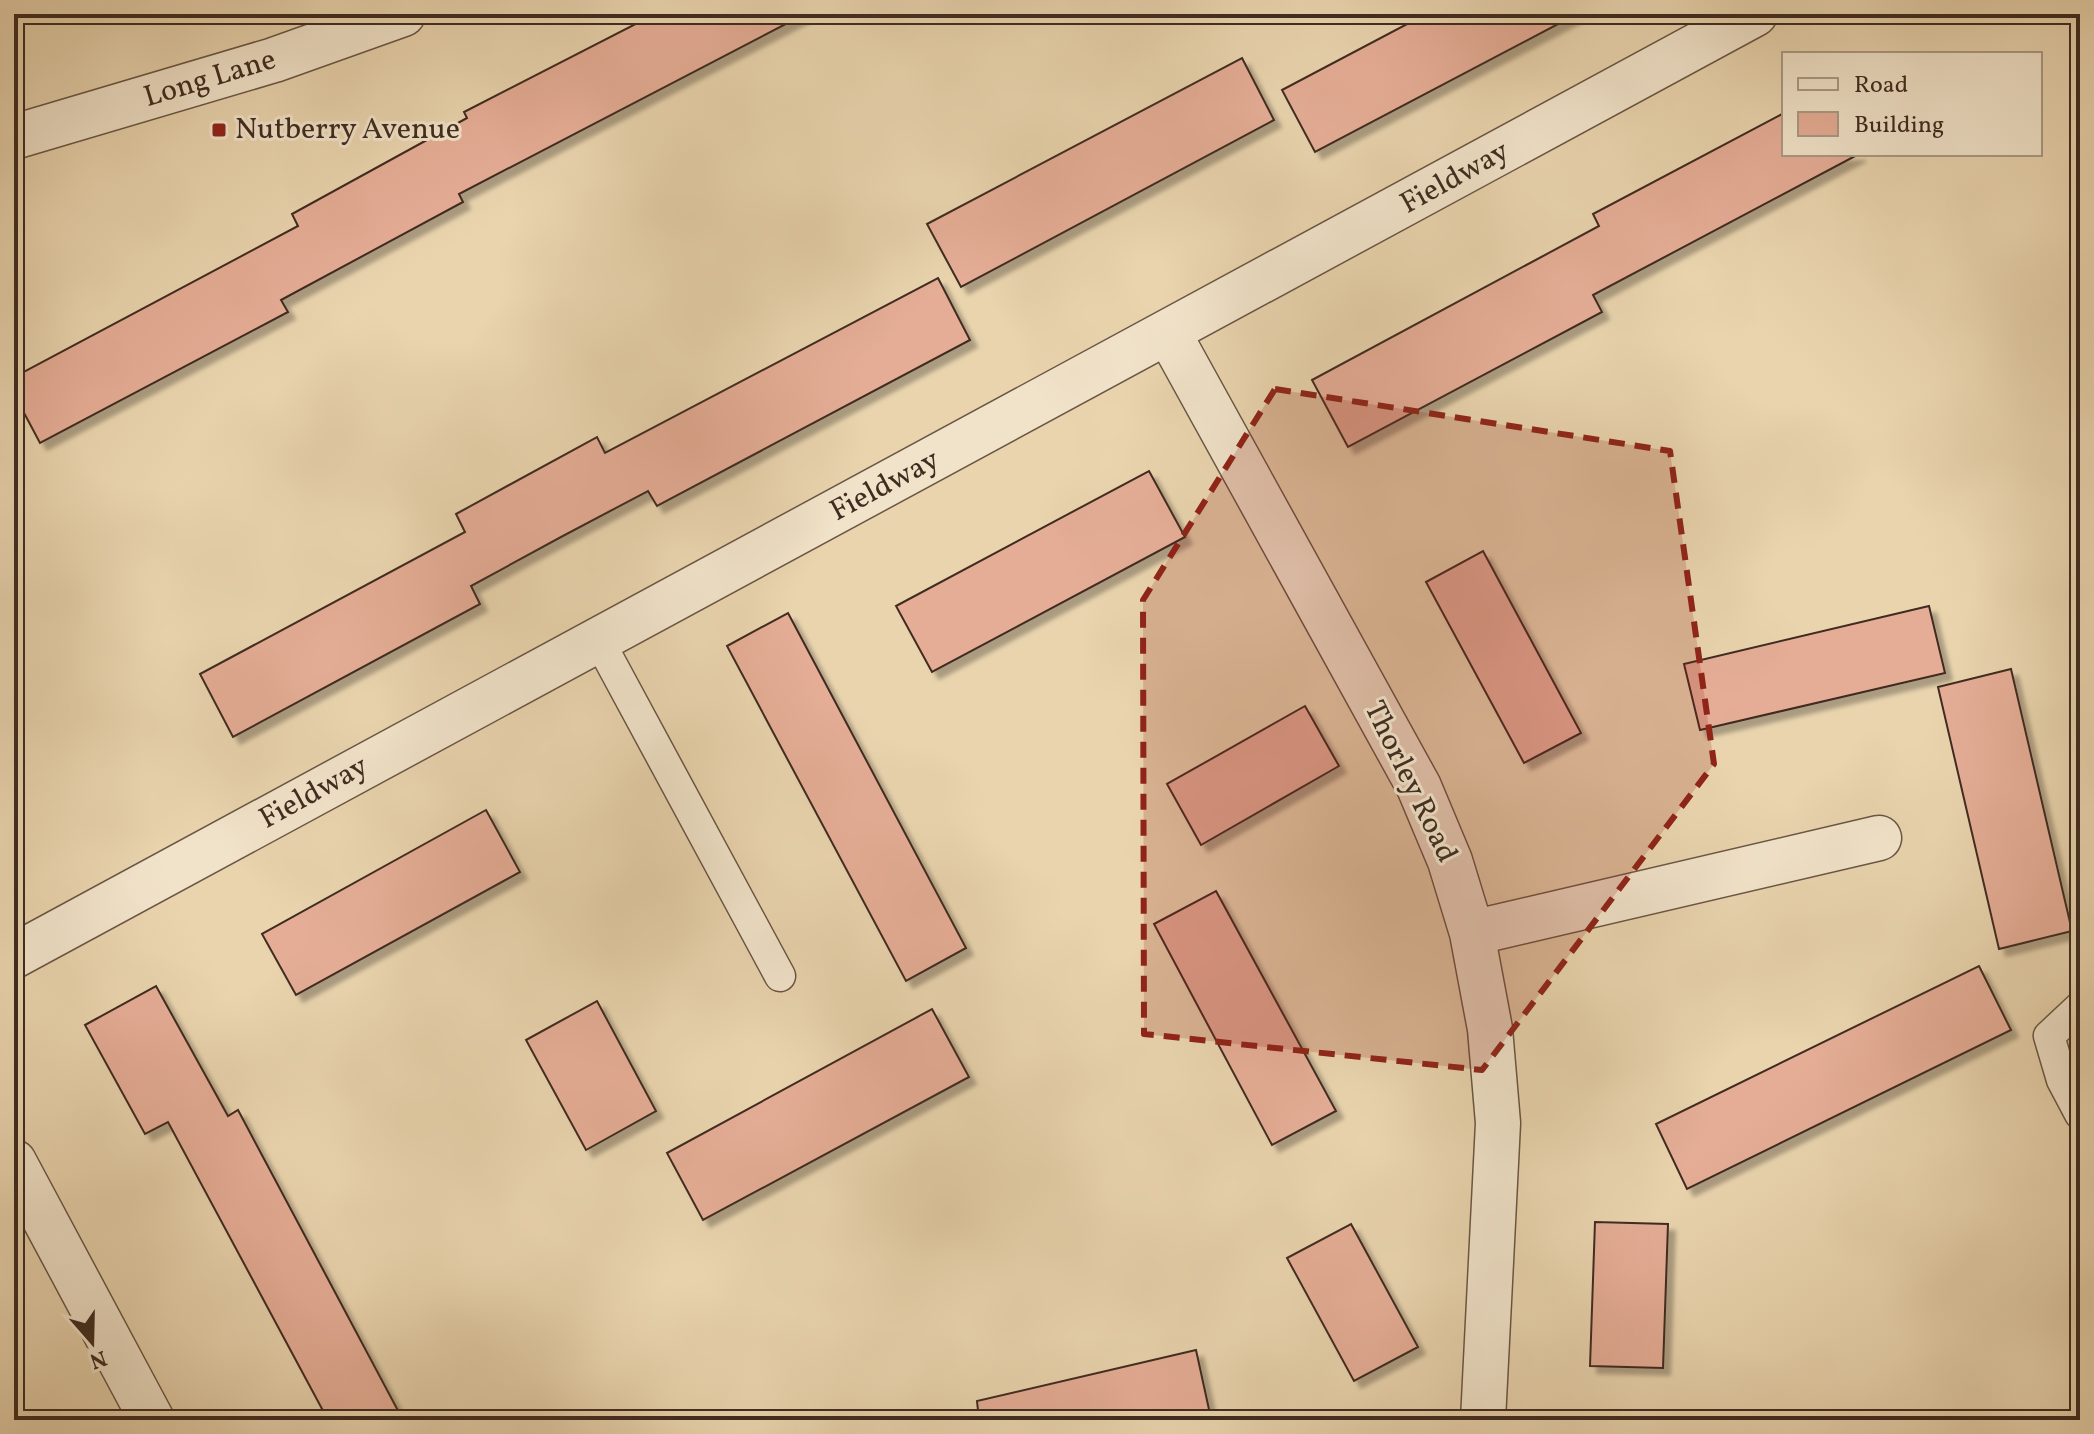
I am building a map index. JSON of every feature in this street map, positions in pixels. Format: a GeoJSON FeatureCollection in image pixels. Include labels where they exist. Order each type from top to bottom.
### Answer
{"type":"FeatureCollection","features":[{"type":"Feature","properties":{"kind":"street","name":"Long Lane"},"geometry":{"type":"LineString","coordinates":[[14,137],[274,60],[403,14]]}},
{"type":"Feature","properties":{"kind":"street","name":"Fieldway"},"geometry":{"type":"LineString","coordinates":[[14,956],[1169,334],[1755,14]]}},
{"type":"Feature","properties":{"kind":"street","name":"Thorley Road"},"geometry":{"type":"LineString","coordinates":[[1169,334],[1419,787],[1450,861],[1472,933],[1490,1029],[1498,1123],[1483,1420]]}},
{"type":"Feature","properties":{"kind":"street"},"geometry":{"type":"LineString","coordinates":[[1472,933],[1879,838]]}},
{"type":"Feature","properties":{"kind":"street"},"geometry":{"type":"LineString","coordinates":[[14,1162],[152,1420]]}},
{"type":"Feature","properties":{"kind":"lane"},"geometry":{"type":"LineString","coordinates":[[598,639],[780,976]]}},
{"type":"Feature","properties":{"kind":"lane"},"geometry":{"type":"LineString","coordinates":[[2080,1007],[2049,1036],[2062,1080],[2080,1114]]}},
{"type":"Feature","properties":{"kind":"highlighted area"},"geometry":{"type":"Polygon","coordinates":[[[1275,389],[1670,451],[1714,764],[1482,1070],[1144,1034],[1143,600],[1275,389]]]}},
{"type":"Feature","properties":{"kind":"building"},"geometry":{"type":"Polygon","coordinates":[[[655,14],[805,14],[459,194],[463,202],[281,300],[288,312],[40,443],[14,394],[14,377],[298,226],[292,214],[467,118],[464,112],[655,14]]]}},
{"type":"Feature","properties":{"kind":"building"},"geometry":{"type":"Polygon","coordinates":[[[1426,14],[1577,14],[1315,152],[1282,90],[1426,14]]]}},
{"type":"Feature","properties":{"kind":"building"},"geometry":{"type":"Polygon","coordinates":[[[1242,58],[1274,120],[961,287],[927,224],[1242,58]]]}},
{"type":"Feature","properties":{"kind":"building"},"geometry":{"type":"Polygon","coordinates":[[[1782,114],[1782,156],[1855,156],[1593,295],[1602,312],[1348,447],[1312,380],[1599,226],[1593,214],[1782,114]]]}},
{"type":"Feature","properties":{"kind":"building"},"geometry":{"type":"Polygon","coordinates":[[[938,278],[970,340],[657,506],[648,491],[561,537],[471,586],[480,604],[233,737],[200,674],[465,532],[456,514],[597,437],[605,453],[938,278]]]}},
{"type":"Feature","properties":{"kind":"building"},"geometry":{"type":"Polygon","coordinates":[[[1149,471],[1185,537],[932,672],[896,606],[1149,471]]]}},
{"type":"Feature","properties":{"kind":"building"},"geometry":{"type":"Polygon","coordinates":[[[1483,551],[1581,733],[1524,763],[1426,582],[1483,551]]]}},
{"type":"Feature","properties":{"kind":"building"},"geometry":{"type":"Polygon","coordinates":[[[1929,606],[1945,673],[1700,730],[1684,664],[1929,606]]]}},
{"type":"Feature","properties":{"kind":"building"},"geometry":{"type":"Polygon","coordinates":[[[788,613],[966,948],[906,981],[727,646],[788,613]]]}},
{"type":"Feature","properties":{"kind":"building"},"geometry":{"type":"Polygon","coordinates":[[[2011,669],[2072,931],[1999,949],[1938,687],[2011,669]]]}},
{"type":"Feature","properties":{"kind":"building"},"geometry":{"type":"Polygon","coordinates":[[[1305,706],[1339,766],[1201,845],[1167,784],[1305,706]]]}},
{"type":"Feature","properties":{"kind":"building"},"geometry":{"type":"Polygon","coordinates":[[[486,810],[520,872],[296,995],[262,934],[486,810]]]}},
{"type":"Feature","properties":{"kind":"building"},"geometry":{"type":"Polygon","coordinates":[[[1216,891],[1336,1111],[1272,1145],[1154,924],[1216,891]]]}},
{"type":"Feature","properties":{"kind":"building"},"geometry":{"type":"Polygon","coordinates":[[[1979,966],[2011,1030],[1687,1189],[1656,1124],[1979,966]]]}},
{"type":"Feature","properties":{"kind":"building"},"geometry":{"type":"Polygon","coordinates":[[[156,986],[228,1116],[238,1110],[403,1420],[328,1420],[168,1122],[145,1134],[85,1025],[156,986]]]}},
{"type":"Feature","properties":{"kind":"building"},"geometry":{"type":"Polygon","coordinates":[[[597,1001],[656,1111],[586,1150],[526,1040],[597,1001]]]}},
{"type":"Feature","properties":{"kind":"building"},"geometry":{"type":"Polygon","coordinates":[[[932,1009],[969,1077],[703,1220],[667,1153],[932,1009]]]}},
{"type":"Feature","properties":{"kind":"building"},"geometry":{"type":"Polygon","coordinates":[[[1595,1222],[1668,1224],[1663,1368],[1590,1366],[1595,1222]]]}},
{"type":"Feature","properties":{"kind":"building"},"geometry":{"type":"Polygon","coordinates":[[[1351,1224],[1418,1347],[1354,1381],[1287,1258],[1351,1224]]]}},
{"type":"Feature","properties":{"kind":"building"},"geometry":{"type":"Polygon","coordinates":[[[1196,1350],[1210,1414],[1181,1420],[979,1420],[977,1401],[1196,1350]]]}},
{"type":"Feature","properties":{"kind":"place","name":"Nutberry Avenue"},"geometry":{"type":"Point","coordinates":[219,130]}}]}
